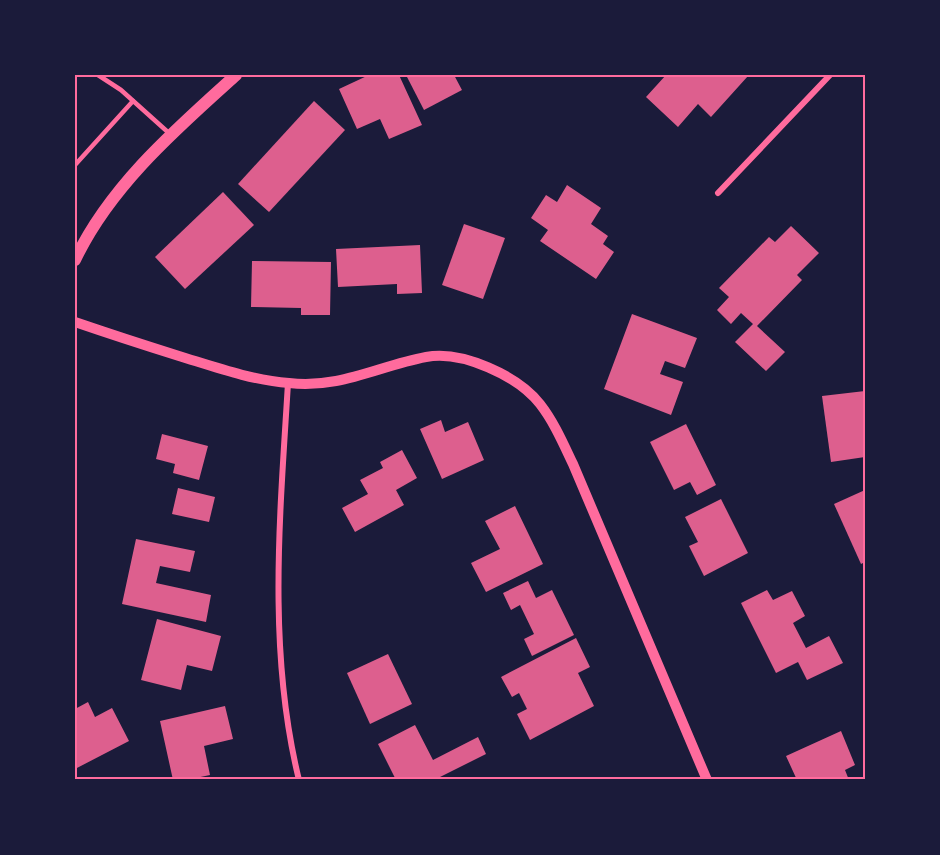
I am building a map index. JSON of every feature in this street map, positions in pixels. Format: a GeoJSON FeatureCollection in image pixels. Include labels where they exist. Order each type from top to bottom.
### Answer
{"type":"FeatureCollection","features":[{"type":"Feature","properties":{"kind":"main road"},"geometry":{"type":"LineString","coordinates":[[75,260],[84,241],[114,198],[172,136],[236,75]]}},
{"type":"Feature","properties":{"kind":"street"},"geometry":{"type":"LineString","coordinates":[[718,193],[830,75]]}},
{"type":"Feature","properties":{"kind":"street"},"geometry":{"type":"LineString","coordinates":[[75,322],[207,365],[250,377],[288,383],[314,385],[342,381],[428,356],[470,361],[507,377],[523,388],[539,403],[553,424],[573,464],[707,780]]}},
{"type":"Feature","properties":{"kind":"street"},"geometry":{"type":"LineString","coordinates":[[288,383],[277,557],[281,660],[293,756],[299,780]]}},
{"type":"Feature","properties":{"kind":"lane"},"geometry":{"type":"LineString","coordinates":[[98,75],[121,90],[172,136]]}},
{"type":"Feature","properties":{"kind":"lane"},"geometry":{"type":"LineString","coordinates":[[75,165],[133,101]]}},
{"type":"Feature","properties":{"kind":"building"},"geometry":{"type":"Polygon","coordinates":[[[369,75],[399,75],[422,125],[389,139],[380,119],[357,129],[339,89],[369,75]]]}},
{"type":"Feature","properties":{"kind":"building"},"geometry":{"type":"Polygon","coordinates":[[[406,75],[454,75],[462,90],[424,110],[406,75]]]}},
{"type":"Feature","properties":{"kind":"building"},"geometry":{"type":"Polygon","coordinates":[[[666,75],[748,76],[711,117],[698,104],[678,127],[646,97],[666,75]]]}},
{"type":"Feature","properties":{"kind":"building"},"geometry":{"type":"Polygon","coordinates":[[[314,101],[345,130],[269,212],[238,184],[314,101]]]}},
{"type":"Feature","properties":{"kind":"building"},"geometry":{"type":"Polygon","coordinates":[[[567,185],[601,208],[591,224],[608,236],[603,244],[614,252],[596,279],[540,241],[548,230],[531,218],[546,195],[557,202],[567,185]]]}},
{"type":"Feature","properties":{"kind":"building"},"geometry":{"type":"Polygon","coordinates":[[[223,192],[254,225],[185,289],[155,257],[223,192]]]}},
{"type":"Feature","properties":{"kind":"building"},"geometry":{"type":"Polygon","coordinates":[[[464,224],[505,238],[483,299],[442,285],[464,224]]]}},
{"type":"Feature","properties":{"kind":"building"},"geometry":{"type":"Polygon","coordinates":[[[791,226],[819,253],[797,275],[802,280],[757,326],[785,352],[766,371],[735,342],[753,324],[741,313],[731,324],[717,310],[729,297],[719,288],[769,237],[775,242],[791,226]]]}},
{"type":"Feature","properties":{"kind":"building"},"geometry":{"type":"Polygon","coordinates":[[[420,245],[422,293],[397,294],[397,284],[338,287],[336,249],[420,245]]]}},
{"type":"Feature","properties":{"kind":"building"},"geometry":{"type":"Polygon","coordinates":[[[252,261],[331,262],[330,315],[301,315],[301,308],[251,307],[252,261]]]}},
{"type":"Feature","properties":{"kind":"building"},"geometry":{"type":"Polygon","coordinates":[[[632,314],[697,338],[685,368],[665,361],[660,374],[683,382],[671,415],[604,389],[632,314]]]}},
{"type":"Feature","properties":{"kind":"building"},"geometry":{"type":"Polygon","coordinates":[[[865,391],[865,457],[831,462],[822,396],[865,391]]]}},
{"type":"Feature","properties":{"kind":"building"},"geometry":{"type":"Polygon","coordinates":[[[441,420],[445,432],[468,422],[484,460],[442,479],[420,429],[441,420]]]}},
{"type":"Feature","properties":{"kind":"building"},"geometry":{"type":"Polygon","coordinates":[[[686,424],[716,485],[697,495],[690,482],[674,490],[650,442],[686,424]]]}},
{"type":"Feature","properties":{"kind":"building"},"geometry":{"type":"Polygon","coordinates":[[[162,434],[208,446],[199,480],[173,473],[175,464],[156,459],[162,434]]]}},
{"type":"Feature","properties":{"kind":"building"},"geometry":{"type":"Polygon","coordinates":[[[402,450],[417,478],[396,490],[404,505],[355,532],[342,508],[368,494],[360,480],[383,468],[380,462],[402,450]]]}},
{"type":"Feature","properties":{"kind":"building"},"geometry":{"type":"Polygon","coordinates":[[[178,488],[215,497],[209,522],[172,514],[178,488]]]}},
{"type":"Feature","properties":{"kind":"building"},"geometry":{"type":"Polygon","coordinates":[[[865,490],[865,562],[861,564],[834,504],[865,490]]]}},
{"type":"Feature","properties":{"kind":"building"},"geometry":{"type":"Polygon","coordinates":[[[721,499],[748,553],[704,576],[689,546],[698,542],[685,517],[721,499]]]}},
{"type":"Feature","properties":{"kind":"building"},"geometry":{"type":"Polygon","coordinates":[[[515,506],[543,564],[486,592],[471,563],[500,549],[485,521],[515,506]]]}},
{"type":"Feature","properties":{"kind":"building"},"geometry":{"type":"Polygon","coordinates":[[[136,539],[195,551],[190,572],[160,566],[156,583],[211,595],[206,622],[122,604],[136,539]]]}},
{"type":"Feature","properties":{"kind":"building"},"geometry":{"type":"Polygon","coordinates":[[[528,581],[536,598],[552,590],[574,635],[532,656],[524,639],[534,634],[520,605],[511,610],[503,593],[528,581]]]}},
{"type":"Feature","properties":{"kind":"building"},"geometry":{"type":"Polygon","coordinates":[[[767,590],[773,600],[792,591],[805,616],[793,623],[806,648],[829,636],[843,663],[807,680],[798,662],[776,673],[741,603],[767,590]]]}},
{"type":"Feature","properties":{"kind":"building"},"geometry":{"type":"Polygon","coordinates":[[[157,619],[221,636],[212,671],[187,665],[181,690],[141,680],[157,619]]]}},
{"type":"Feature","properties":{"kind":"building"},"geometry":{"type":"Polygon","coordinates":[[[576,638],[590,667],[578,673],[594,706],[530,740],[517,714],[527,709],[519,693],[512,697],[501,677],[576,638]]]}},
{"type":"Feature","properties":{"kind":"building"},"geometry":{"type":"Polygon","coordinates":[[[388,654],[412,704],[370,724],[347,673],[388,654]]]}},
{"type":"Feature","properties":{"kind":"building"},"geometry":{"type":"Polygon","coordinates":[[[88,702],[95,717],[112,708],[129,741],[75,769],[75,709],[88,702]]]}},
{"type":"Feature","properties":{"kind":"building"},"geometry":{"type":"Polygon","coordinates":[[[225,706],[233,739],[204,746],[210,775],[173,780],[160,721],[225,706]]]}},
{"type":"Feature","properties":{"kind":"building"},"geometry":{"type":"Polygon","coordinates":[[[415,725],[433,760],[478,737],[486,754],[434,780],[396,780],[378,744],[415,725]]]}},
{"type":"Feature","properties":{"kind":"building"},"geometry":{"type":"Polygon","coordinates":[[[841,731],[855,765],[845,770],[849,780],[797,780],[786,756],[841,731]]]}}]}
